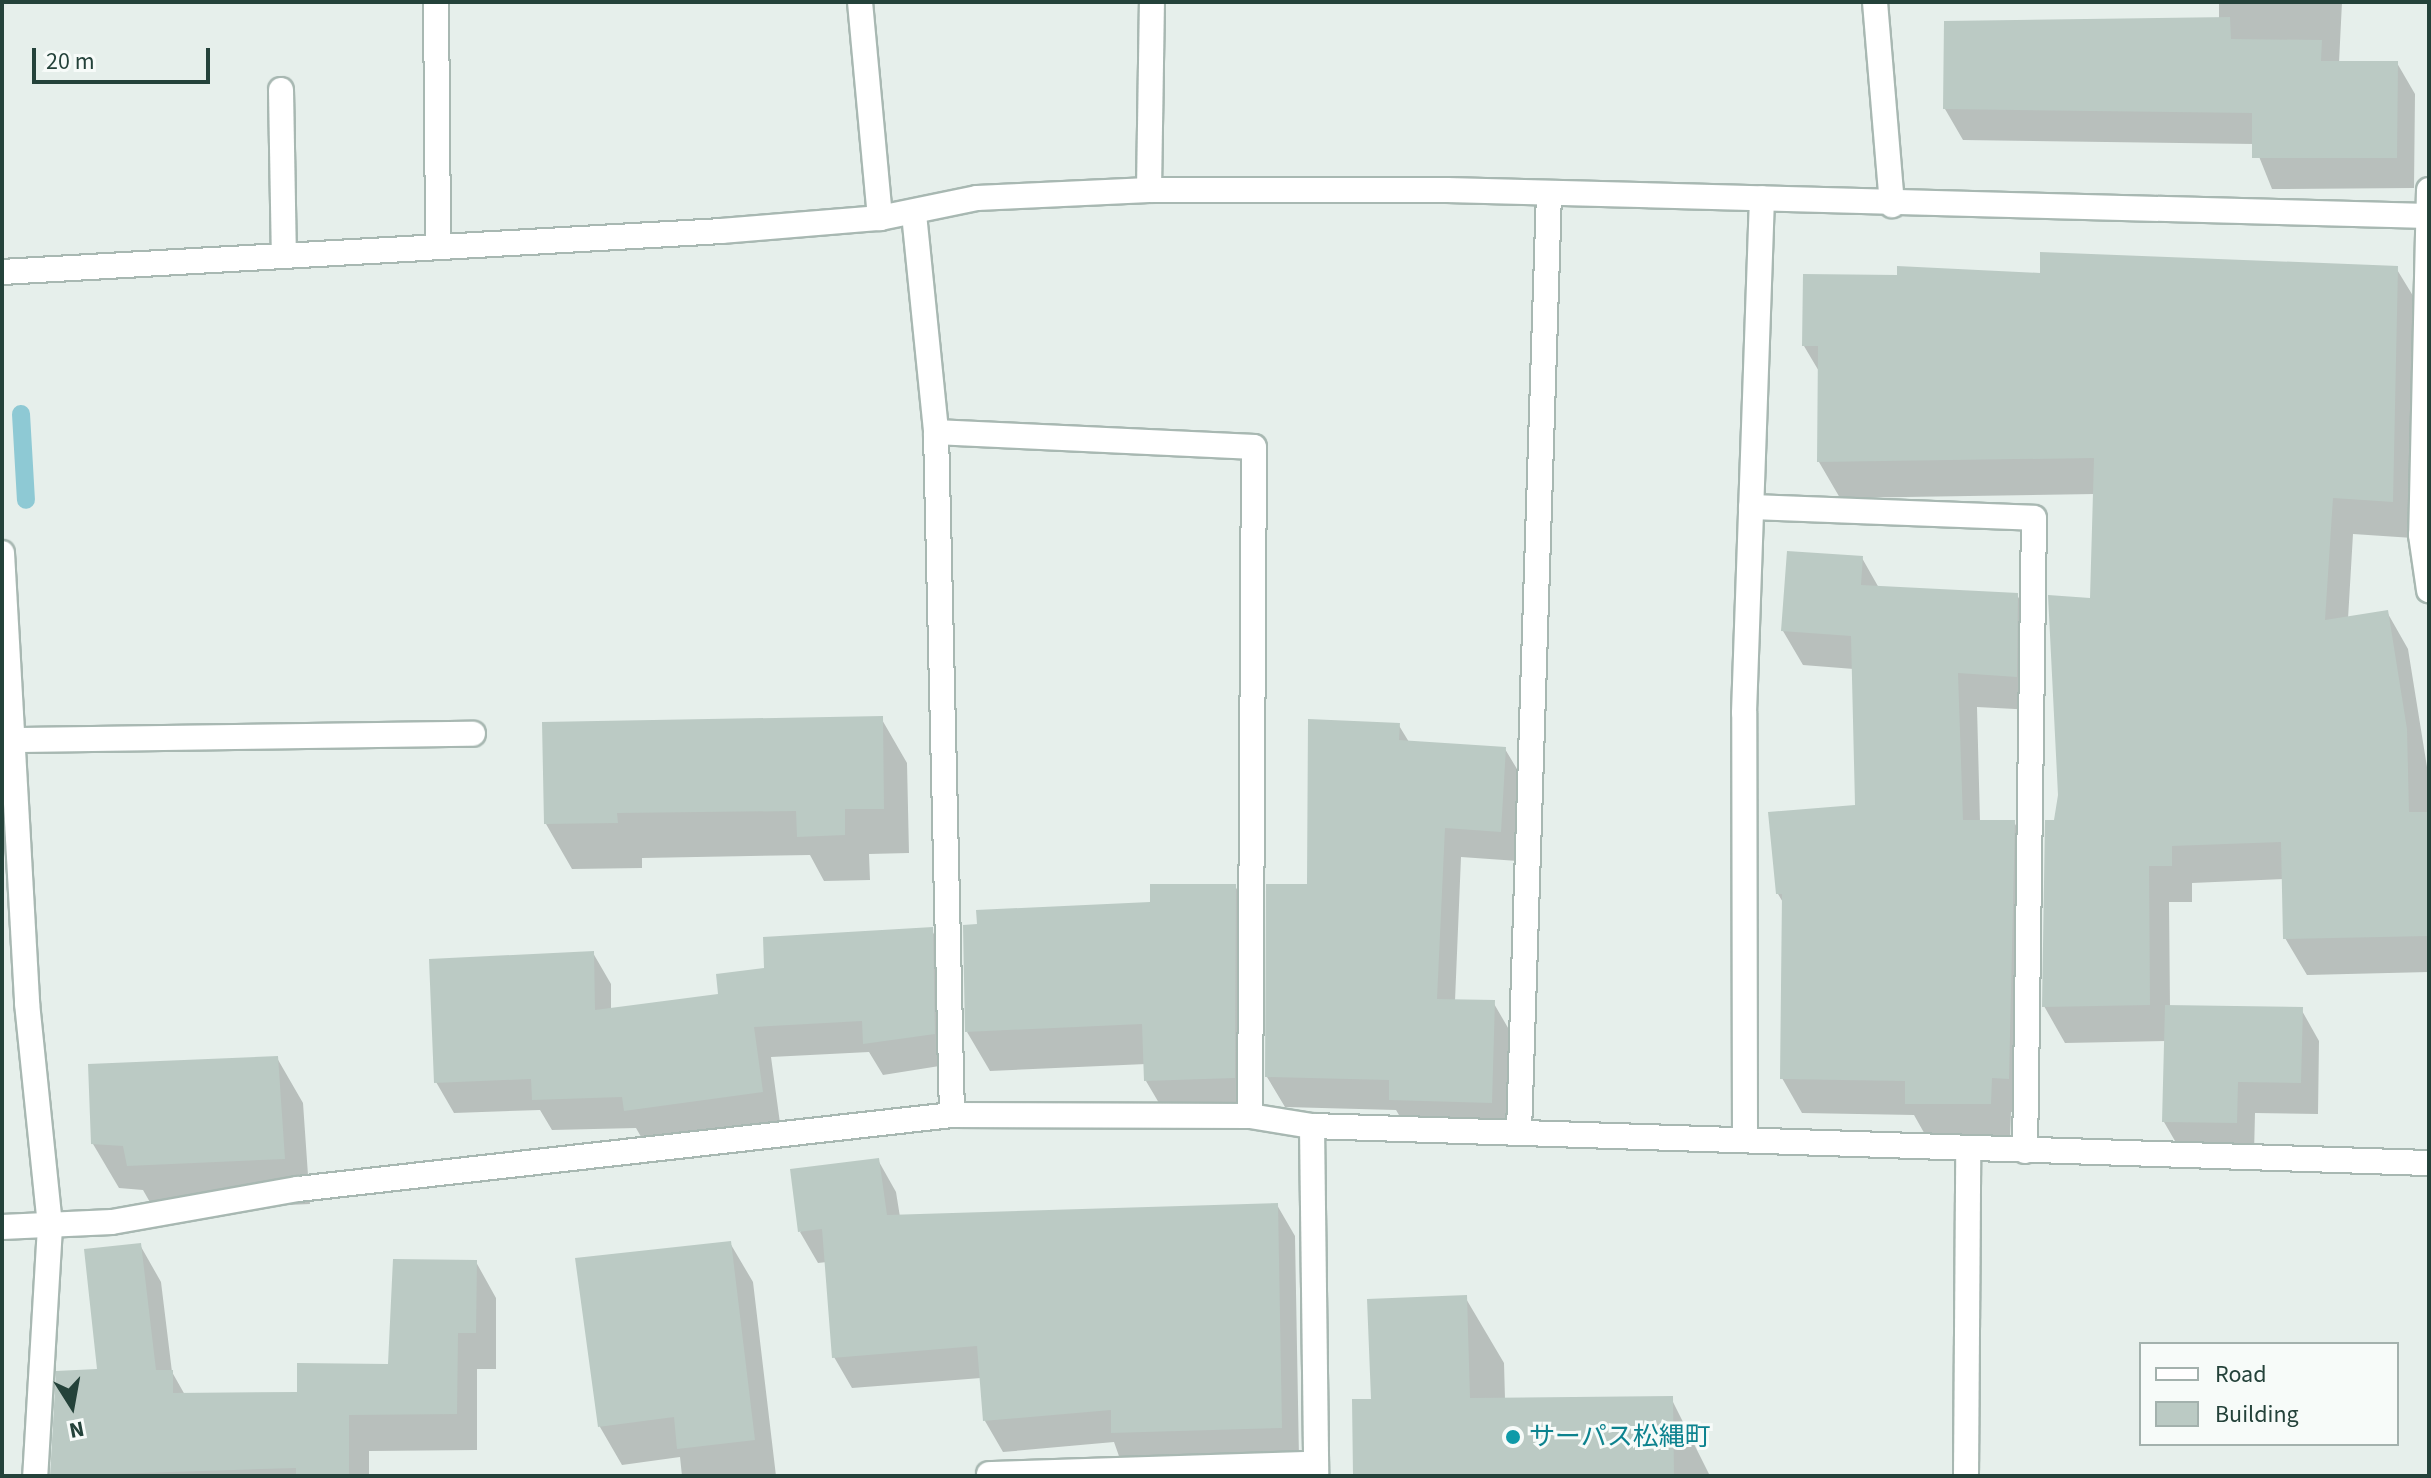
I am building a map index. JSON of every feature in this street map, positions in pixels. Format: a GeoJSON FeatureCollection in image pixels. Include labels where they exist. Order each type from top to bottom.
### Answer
{"type":"FeatureCollection","features":[{"type":"Feature","properties":{"kind":"street"},"geometry":{"type":"LineString","coordinates":[[436,2],[438,246]]}},
{"type":"Feature","properties":{"kind":"street"},"geometry":{"type":"LineString","coordinates":[[860,2],[880,218]]}},
{"type":"Feature","properties":{"kind":"street"},"geometry":{"type":"LineString","coordinates":[[1149,190],[1152,2]]}},
{"type":"Feature","properties":{"kind":"street"},"geometry":{"type":"LineString","coordinates":[[1875,2],[1892,205]]}},
{"type":"Feature","properties":{"kind":"street"},"geometry":{"type":"LineString","coordinates":[[281,90],[284,254]]}},
{"type":"Feature","properties":{"kind":"street"},"geometry":{"type":"LineString","coordinates":[[2,272],[880,218],[914,214],[977,198],[1149,190],[1762,198],[1892,205],[2428,216]]}},
{"type":"Feature","properties":{"kind":"street"},"geometry":{"type":"LineString","coordinates":[[2429,190],[2421,535],[2429,590]]}},
{"type":"Feature","properties":{"kind":"street"},"geometry":{"type":"LineString","coordinates":[[1519,1132],[1549,195]]}},
{"type":"Feature","properties":{"kind":"street"},"geometry":{"type":"LineString","coordinates":[[1745,1138],[1744,713],[1762,198]]}},
{"type":"Feature","properties":{"kind":"street"},"geometry":{"type":"LineString","coordinates":[[914,214],[936,432],[952,1115]]}},
{"type":"Feature","properties":{"kind":"street"},"geometry":{"type":"LineString","coordinates":[[936,432],[1254,447],[1250,1116]]}},
{"type":"Feature","properties":{"kind":"street"},"geometry":{"type":"LineString","coordinates":[[1751,507],[2034,518],[2025,1151]]}},
{"type":"Feature","properties":{"kind":"street"},"geometry":{"type":"LineString","coordinates":[[2,553],[15,740],[27,1003],[50,1227],[35,1476]]}},
{"type":"Feature","properties":{"kind":"street"},"geometry":{"type":"LineString","coordinates":[[15,740],[473,734]]}},
{"type":"Feature","properties":{"kind":"street"},"geometry":{"type":"LineString","coordinates":[[2,1227],[50,1227],[298,1189],[952,1115],[1250,1116],[1312,1126],[2429,1163]]}},
{"type":"Feature","properties":{"kind":"street"},"geometry":{"type":"LineString","coordinates":[[989,1474],[1316,1470],[1312,1126]]}},
{"type":"Feature","properties":{"kind":"street"},"geometry":{"type":"LineString","coordinates":[[1966,1476],[1968,1150]]}},
{"type":"Feature","properties":{"kind":"building"},"geometry":{"type":"Polygon","coordinates":[[[2230,17],[2231,39],[2322,40],[2321,61],[2398,61],[2397,158],[2252,158],[2252,113],[1943,109],[1944,21],[2230,17]]]}},
{"type":"Feature","properties":{"kind":"building"},"geometry":{"type":"Polygon","coordinates":[[[2040,252],[2398,266],[2393,502],[2333,498],[2325,620],[2388,610],[2407,729],[2409,812],[2427,812],[2429,936],[2283,939],[2281,842],[2172,846],[2172,866],[2149,866],[2150,1005],[2042,1007],[2045,820],[2054,820],[2058,795],[2048,595],[2090,598],[2094,458],[1817,462],[1818,346],[1802,346],[1803,274],[1897,275],[1897,266],[2040,273],[2040,252]]]}},
{"type":"Feature","properties":{"kind":"building"},"geometry":{"type":"Polygon","coordinates":[[[1787,551],[1863,556],[1861,585],[2018,593],[2017,677],[1958,673],[1963,820],[2015,820],[2009,1079],[1992,1078],[1991,1104],[1905,1104],[1905,1081],[1780,1079],[1782,894],[1776,894],[1768,812],[1855,805],[1851,636],[1781,631],[1787,551]]]}},
{"type":"Feature","properties":{"kind":"building"},"geometry":{"type":"Polygon","coordinates":[[[883,716],[884,809],[845,809],[845,835],[797,837],[796,811],[617,813],[618,823],[544,824],[542,722],[883,716]]]}},
{"type":"Feature","properties":{"kind":"building"},"geometry":{"type":"Polygon","coordinates":[[[1308,719],[1400,723],[1399,740],[1506,747],[1501,832],[1445,828],[1437,999],[1495,1000],[1492,1103],[1389,1100],[1389,1080],[1265,1077],[1266,884],[1307,884],[1308,719]]]}},
{"type":"Feature","properties":{"kind":"building"},"geometry":{"type":"Polygon","coordinates":[[[1150,884],[1236,884],[1235,1078],[1144,1081],[1142,1024],[965,1032],[963,925],[977,924],[976,910],[1150,902],[1150,884]]]}},
{"type":"Feature","properties":{"kind":"building"},"geometry":{"type":"Polygon","coordinates":[[[933,927],[935,1034],[863,1044],[862,1021],[754,1027],[763,1092],[624,1111],[622,1097],[532,1100],[531,1079],[434,1083],[429,959],[594,951],[595,1010],[718,994],[716,974],[764,968],[763,937],[933,927]]]}},
{"type":"Feature","properties":{"kind":"building"},"geometry":{"type":"Polygon","coordinates":[[[2165,1005],[2303,1007],[2301,1083],[2238,1082],[2237,1123],[2162,1122],[2165,1005]]]}},
{"type":"Feature","properties":{"kind":"building"},"geometry":{"type":"Polygon","coordinates":[[[278,1056],[285,1159],[127,1166],[123,1146],[91,1144],[88,1064],[278,1056]]]}},
{"type":"Feature","properties":{"kind":"building"},"geometry":{"type":"Polygon","coordinates":[[[879,1158],[887,1215],[1278,1203],[1282,1428],[1111,1433],[1111,1410],[983,1421],[977,1346],[832,1358],[822,1229],[798,1232],[790,1169],[879,1158]]]}},
{"type":"Feature","properties":{"kind":"building"},"geometry":{"type":"Polygon","coordinates":[[[731,1241],[755,1440],[677,1449],[674,1417],[598,1427],[575,1258],[731,1241]]]}},
{"type":"Feature","properties":{"kind":"building"},"geometry":{"type":"Polygon","coordinates":[[[141,1243],[156,1370],[173,1370],[173,1393],[297,1392],[297,1363],[388,1364],[393,1259],[477,1260],[476,1333],[458,1333],[457,1414],[349,1415],[349,1476],[296,1476],[296,1468],[50,1476],[56,1371],[97,1369],[84,1249],[141,1243]]]}},
{"type":"Feature","properties":{"kind":"building","name":"サーパス松縄町"},"geometry":{"type":"Polygon","coordinates":[[[1467,1295],[1470,1398],[1673,1396],[1674,1476],[1353,1476],[1352,1399],[1371,1399],[1367,1299],[1467,1295]]]}},
{"type":"Feature","properties":{"kind":"waterway"},"geometry":{"type":"LineString","coordinates":[[21,414],[26,500]]}},
{"type":"Feature","properties":{"kind":"place","name":"サーパス松縄町"},"geometry":{"type":"Point","coordinates":[1513,1437]}}]}
